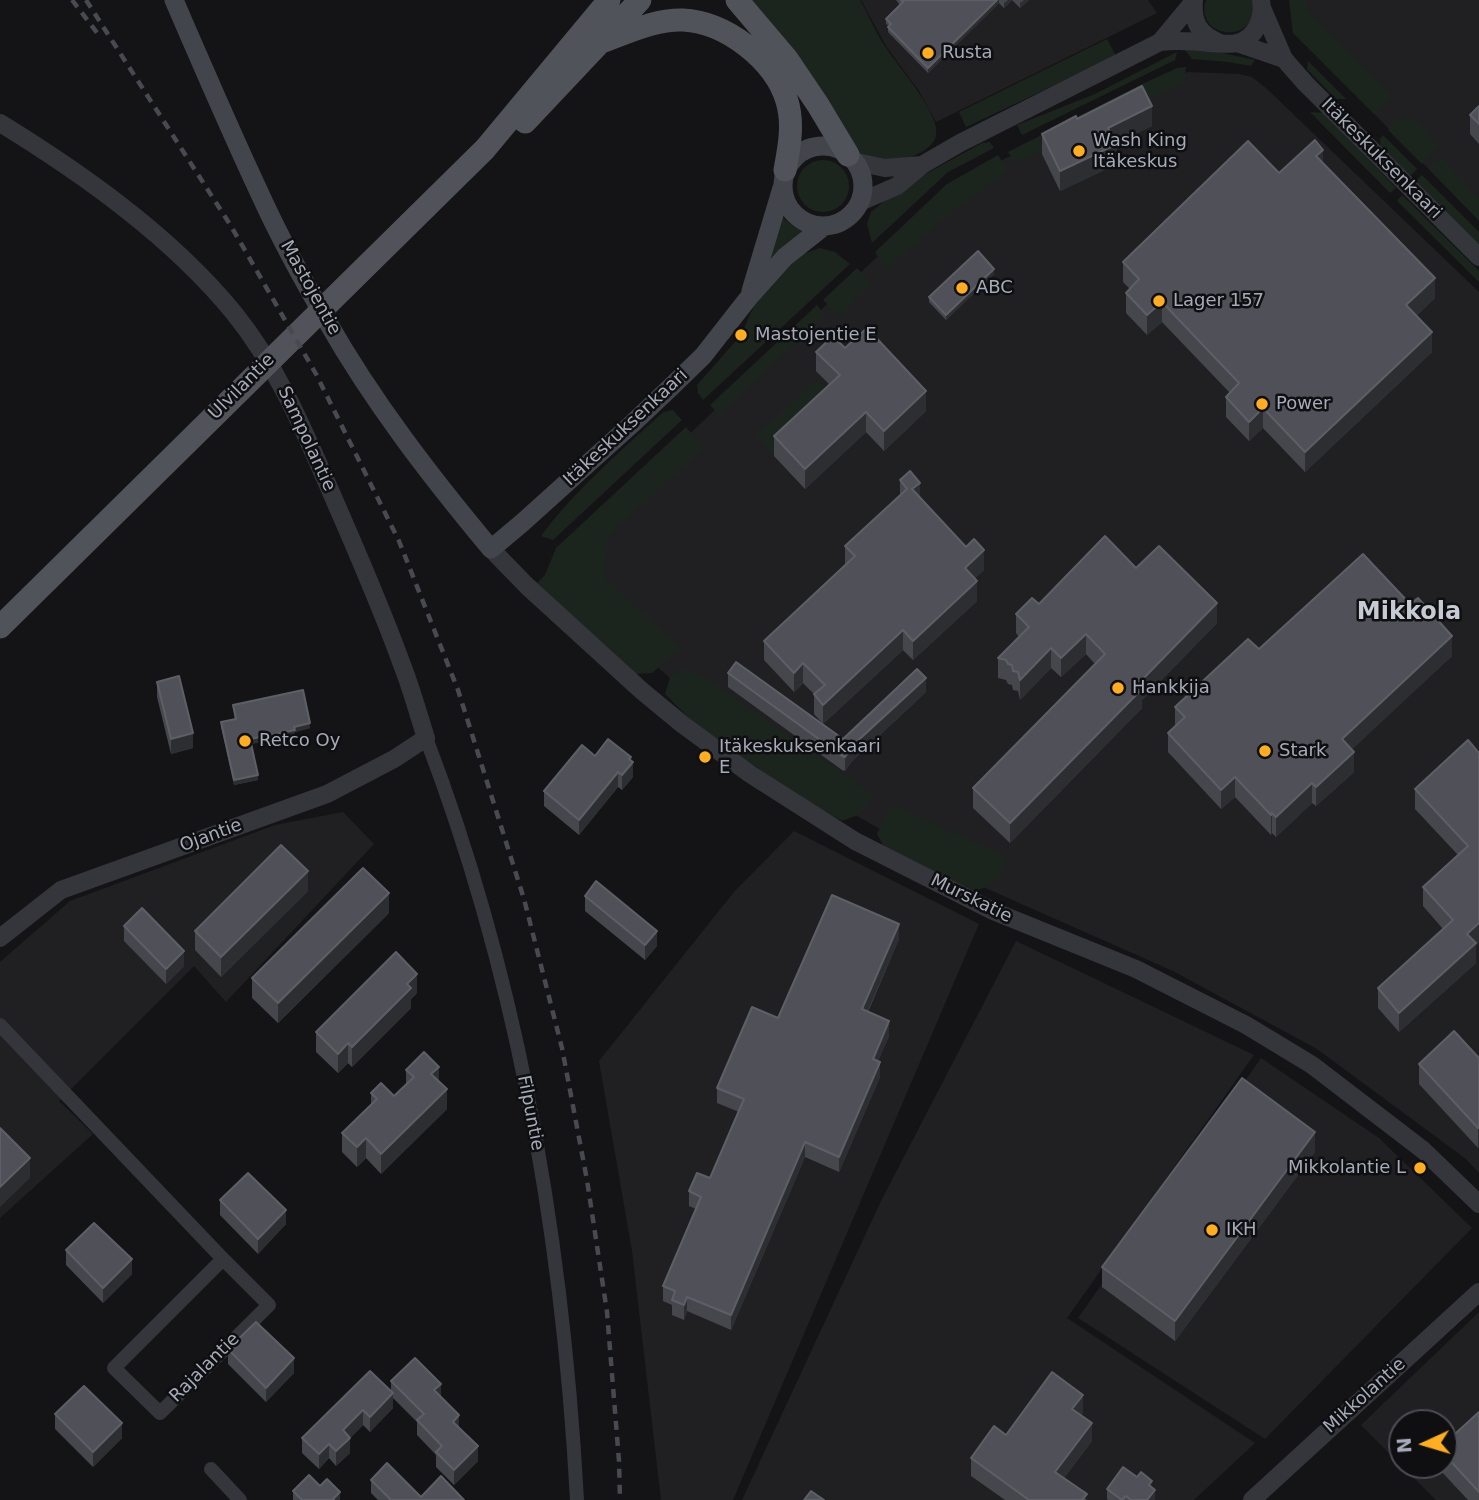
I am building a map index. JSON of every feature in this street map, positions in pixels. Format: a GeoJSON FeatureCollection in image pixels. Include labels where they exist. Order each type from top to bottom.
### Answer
{"type":"FeatureCollection","features":[{"type":"Feature","properties":{"kind":"main road","name":"Mastojentie"},"geometry":{"type":"LineString","coordinates":[[174,0],[261,196],[328,323],[404,439],[491,549]]}},
{"type":"Feature","properties":{"kind":"main road","name":"Ulvilantie"},"geometry":{"type":"LineString","coordinates":[[485,149],[526,121],[640,0]]}},
{"type":"Feature","properties":{"kind":"main road"},"geometry":{"type":"LineString","coordinates":[[601,42],[657,22],[684,20],[727,32],[747,46],[767,66],[787,101],[791,120],[784,179],[786,203],[794,216],[807,224],[823,227],[840,223],[850,217],[860,202],[862,175],[787,59],[737,0]]}},
{"type":"Feature","properties":{"kind":"main road","name":"Ulvilantie"},"geometry":{"type":"LineString","coordinates":[[0,627],[485,149],[602,6]]}},
{"type":"Feature","properties":{"kind":"main road"},"geometry":{"type":"LineString","coordinates":[[784,179],[792,160],[813,147],[837,148],[852,158]]}},
{"type":"Feature","properties":{"kind":"main road","name":"Itäkeskuksenkaari"},"geometry":{"type":"LineString","coordinates":[[750,296],[784,179]]}},
{"type":"Feature","properties":{"kind":"main road","name":"Itäkeskuksenkaari"},"geometry":{"type":"LineString","coordinates":[[491,549],[633,423],[703,356],[785,257],[823,227]]}},
{"type":"Feature","properties":{"kind":"street","name":"Itäkeskuksenkaari"},"geometry":{"type":"LineString","coordinates":[[1160,43],[1194,1]]}},
{"type":"Feature","properties":{"kind":"street"},"geometry":{"type":"LineString","coordinates":[[1194,1],[1194,15],[1198,27],[1208,37],[1228,43],[1250,36],[1259,25],[1262,5]]}},
{"type":"Feature","properties":{"kind":"street","name":"Itäkeskuksenkaari"},"geometry":{"type":"LineString","coordinates":[[1262,5],[1284,59],[1322,101],[1479,257]]}},
{"type":"Feature","properties":{"kind":"street","name":"Itäkeskuksenkaari"},"geometry":{"type":"LineString","coordinates":[[860,202],[897,186],[922,165],[960,143],[1160,43],[1177,40],[1228,43],[1284,59]]}},
{"type":"Feature","properties":{"kind":"street","name":"Sampolantie"},"geometry":{"type":"LineString","coordinates":[[0,123],[87,179],[159,237],[192,266],[259,345],[306,436],[338,509],[401,662],[426,738]]}},
{"type":"Feature","properties":{"kind":"street","name":"Itäkeskuksenkaari"},"geometry":{"type":"LineString","coordinates":[[852,158],[885,168],[922,165]]}},
{"type":"Feature","properties":{"kind":"street","name":"Murskatie"},"geometry":{"type":"LineString","coordinates":[[491,549],[527,586],[642,691],[750,775],[855,841],[993,911],[1136,969],[1246,1025],[1312,1065],[1408,1138],[1479,1204]]}},
{"type":"Feature","properties":{"kind":"street","name":"Ojantie"},"geometry":{"type":"LineString","coordinates":[[0,939],[61,890],[327,794],[394,759],[426,738]]}},
{"type":"Feature","properties":{"kind":"street","name":"Filpuntie"},"geometry":{"type":"LineString","coordinates":[[426,738],[461,833],[490,933],[516,1040],[552,1233],[564,1325],[577,1500]]}},
{"type":"Feature","properties":{"kind":"street","name":"Rajalantie"},"geometry":{"type":"LineString","coordinates":[[0,1025],[269,1305],[160,1413],[114,1368],[223,1259]]}},
{"type":"Feature","properties":{"kind":"street","name":"Mikkolantie"},"geometry":{"type":"LineString","coordinates":[[1252,1500],[1479,1292]]}},
{"type":"Feature","properties":{"kind":"street"},"geometry":{"type":"LineString","coordinates":[[211,1469],[240,1500]]}},
{"type":"Feature","properties":{"kind":"shaded area"},"geometry":{"type":"Polygon","coordinates":[[[746,0],[860,0],[882,42],[918,91],[932,116],[936,136],[932,144],[911,157],[884,161],[872,159],[852,147],[746,0]]]}},
{"type":"Feature","properties":{"kind":"shaded area"},"geometry":{"type":"Polygon","coordinates":[[[861,0],[1148,0],[1157,13],[936,122],[919,91],[886,46],[861,0]]]}},
{"type":"Feature","properties":{"kind":"shaded area"},"geometry":{"type":"Polygon","coordinates":[[[1206,0],[1252,0],[1253,15],[1248,25],[1239,31],[1218,30],[1209,24],[1205,14],[1206,0]]]}},
{"type":"Feature","properties":{"kind":"shaded area"},"geometry":{"type":"Polygon","coordinates":[[[1289,0],[1306,0],[1307,9],[1392,97],[1374,114],[1293,33],[1289,0]]]}},
{"type":"Feature","properties":{"kind":"shaded area"},"geometry":{"type":"Polygon","coordinates":[[[1290,0],[1479,0],[1479,220],[1293,32],[1290,0]]]}},
{"type":"Feature","properties":{"kind":"shaded area"},"geometry":{"type":"Polygon","coordinates":[[[1107,39],[1116,56],[966,127],[959,112],[1107,39]]]}},
{"type":"Feature","properties":{"kind":"shaded area"},"geometry":{"type":"Polygon","coordinates":[[[1204,49],[1255,60],[1251,66],[1192,59],[1185,50],[1204,49]]]}},
{"type":"Feature","properties":{"kind":"shaded area"},"geometry":{"type":"Polygon","coordinates":[[[1177,52],[1175,60],[1022,135],[1017,125],[1095,94],[1177,52]]]}},
{"type":"Feature","properties":{"kind":"shaded area"},"geometry":{"type":"Polygon","coordinates":[[[1308,61],[1346,99],[1336,99],[1307,69],[1308,61]]]}},
{"type":"Feature","properties":{"kind":"shaded area"},"geometry":{"type":"Polygon","coordinates":[[[1186,67],[1184,83],[1015,164],[1008,152],[1140,85],[1177,68],[1186,67]]]}},
{"type":"Feature","properties":{"kind":"shaded area"},"geometry":{"type":"Polygon","coordinates":[[[1188,72],[1252,77],[1479,292],[1479,1173],[1466,1159],[1317,1049],[1173,971],[974,883],[756,758],[578,593],[579,538],[912,224],[965,178],[1188,72]]]}},
{"type":"Feature","properties":{"kind":"shaded area"},"geometry":{"type":"Polygon","coordinates":[[[1310,112],[1323,113],[1396,188],[1390,193],[1310,112]]]}},
{"type":"Feature","properties":{"kind":"shaded area"},"geometry":{"type":"Polygon","coordinates":[[[1409,118],[1418,122],[1439,146],[1422,164],[1388,130],[1397,120],[1409,118]]]}},
{"type":"Feature","properties":{"kind":"shaded area"},"geometry":{"type":"Polygon","coordinates":[[[1383,135],[1417,169],[1410,176],[1381,149],[1380,139],[1383,135]]]}},
{"type":"Feature","properties":{"kind":"shaded area"},"geometry":{"type":"Polygon","coordinates":[[[990,142],[994,148],[948,172],[872,243],[867,224],[871,212],[924,175],[982,143],[990,142]]]}},
{"type":"Feature","properties":{"kind":"shaded area"},"geometry":{"type":"Polygon","coordinates":[[[998,155],[1008,170],[942,220],[886,270],[875,252],[947,184],[998,155]]]}},
{"type":"Feature","properties":{"kind":"shaded area"},"geometry":{"type":"Polygon","coordinates":[[[1441,157],[1479,198],[1479,221],[1429,169],[1441,157]]]}},
{"type":"Feature","properties":{"kind":"shaded area"},"geometry":{"type":"Polygon","coordinates":[[[823,160],[833,162],[841,168],[847,176],[847,196],[841,204],[833,210],[823,212],[813,210],[805,204],[799,196],[797,186],[799,176],[805,168],[813,162],[823,160]]]}},
{"type":"Feature","properties":{"kind":"shaded area"},"geometry":{"type":"Polygon","coordinates":[[[1422,175],[1479,232],[1479,247],[1414,183],[1422,175]]]}},
{"type":"Feature","properties":{"kind":"shaded area"},"geometry":{"type":"Polygon","coordinates":[[[1402,195],[1479,271],[1479,282],[1397,201],[1402,195]]]}},
{"type":"Feature","properties":{"kind":"shaded area"},"geometry":{"type":"Polygon","coordinates":[[[782,217],[805,233],[763,269],[782,217]]]}},
{"type":"Feature","properties":{"kind":"shaded area"},"geometry":{"type":"Polygon","coordinates":[[[820,248],[835,252],[850,264],[703,400],[697,385],[742,334],[766,285],[803,254],[820,248]]]}},
{"type":"Feature","properties":{"kind":"shaded area"},"geometry":{"type":"Polygon","coordinates":[[[857,268],[871,283],[840,316],[823,300],[857,268]]]}},
{"type":"Feature","properties":{"kind":"shaded area"},"geometry":{"type":"Polygon","coordinates":[[[817,305],[825,315],[719,415],[710,405],[817,305]]]}},
{"type":"Feature","properties":{"kind":"shaded area"},"geometry":{"type":"Polygon","coordinates":[[[817,379],[834,397],[772,454],[756,436],[817,379]]]}},
{"type":"Feature","properties":{"kind":"shaded area"},"geometry":{"type":"Polygon","coordinates":[[[673,410],[682,420],[553,540],[541,536],[599,471],[663,412],[673,410]]]}},
{"type":"Feature","properties":{"kind":"shaded area"},"geometry":{"type":"Polygon","coordinates":[[[686,427],[704,448],[608,535],[604,578],[681,648],[652,673],[635,674],[537,583],[545,575],[556,548],[686,427]]]}},
{"type":"Feature","properties":{"kind":"shaded area"},"geometry":{"type":"Polygon","coordinates":[[[682,669],[706,678],[873,795],[860,814],[842,821],[809,803],[690,719],[665,694],[670,678],[682,669]]]}},
{"type":"Feature","properties":{"kind":"shaded area"},"geometry":{"type":"Polygon","coordinates":[[[898,806],[1007,858],[996,883],[973,892],[884,847],[877,834],[889,810],[898,806]]]}},
{"type":"Feature","properties":{"kind":"shaded area"},"geometry":{"type":"Polygon","coordinates":[[[343,812],[374,844],[226,1002],[194,966],[59,1101],[93,1134],[0,1218],[0,962],[70,901],[275,825],[343,812]]]}},
{"type":"Feature","properties":{"kind":"shaded area"},"geometry":{"type":"Polygon","coordinates":[[[794,831],[979,924],[733,1500],[661,1500],[632,1251],[599,1061],[734,892],[794,831]]]}},
{"type":"Feature","properties":{"kind":"shaded area"},"geometry":{"type":"Polygon","coordinates":[[[1016,941],[1254,1055],[1067,1318],[1255,1443],[1194,1500],[742,1500],[881,1201],[1016,941]]]}},
{"type":"Feature","properties":{"kind":"shaded area"},"geometry":{"type":"Polygon","coordinates":[[[1261,1058],[1379,1138],[1472,1228],[1265,1439],[1078,1318],[1261,1058]]]}},
{"type":"Feature","properties":{"kind":"shaded area"},"geometry":{"type":"Polygon","coordinates":[[[1479,1312],[1479,1500],[1436,1500],[1415,1479],[1458,1479],[1458,1409],[1388,1409],[1388,1452],[1361,1425],[1479,1312]]]}},
{"type":"Feature","properties":{"kind":"building","name":"Rusta"},"geometry":{"type":"Polygon","coordinates":[[[901,0],[997,0],[928,68],[888,27],[891,24],[886,19],[903,2],[901,0]]]}},
{"type":"Feature","properties":{"kind":"building"},"geometry":{"type":"Polygon","coordinates":[[[1142,86],[1152,106],[1108,128],[1117,144],[1060,171],[1042,134],[1142,86]]]}},
{"type":"Feature","properties":{"kind":"building"},"geometry":{"type":"Polygon","coordinates":[[[1479,106],[1479,124],[1470,115],[1479,106]]]}},
{"type":"Feature","properties":{"kind":"building"},"geometry":{"type":"Polygon","coordinates":[[[1315,140],[1323,150],[1316,156],[1435,278],[1406,305],[1432,332],[1305,452],[1263,408],[1249,422],[1226,397],[1239,383],[1162,302],[1147,315],[1126,293],[1139,279],[1123,262],[1248,141],[1279,173],[1315,140]]]}},
{"type":"Feature","properties":{"kind":"building","name":"ABC"},"geometry":{"type":"Polygon","coordinates":[[[978,251],[994,269],[946,315],[929,297],[978,251]]]}},
{"type":"Feature","properties":{"kind":"building"},"geometry":{"type":"Polygon","coordinates":[[[867,328],[926,391],[884,431],[866,412],[805,469],[774,436],[840,375],[816,352],[833,336],[845,348],[867,328]]]}},
{"type":"Feature","properties":{"kind":"building"},"geometry":{"type":"Polygon","coordinates":[[[910,471],[920,483],[912,489],[966,547],[974,539],[984,550],[965,568],[977,581],[913,641],[903,630],[823,705],[814,694],[825,685],[803,663],[794,673],[764,641],[855,556],[845,546],[907,489],[900,480],[910,471]]]}},
{"type":"Feature","properties":{"kind":"building"},"geometry":{"type":"Polygon","coordinates":[[[1105,536],[1136,568],[1159,546],[1217,603],[1138,684],[1142,689],[1010,823],[973,788],[1105,654],[1086,634],[1061,658],[1051,648],[1020,680],[1012,665],[998,658],[1029,627],[1016,614],[1032,598],[1039,604],[1105,536]]]}},
{"type":"Feature","properties":{"kind":"building"},"geometry":{"type":"Polygon","coordinates":[[[1363,554],[1410,604],[1418,598],[1452,636],[1342,739],[1354,752],[1316,787],[1312,783],[1276,817],[1235,777],[1221,790],[1168,733],[1185,717],[1175,707],[1248,639],[1259,649],[1363,554]]]}},
{"type":"Feature","properties":{"kind":"building"},"geometry":{"type":"Polygon","coordinates":[[[736,662],[843,739],[917,669],[926,678],[852,746],[845,757],[728,673],[736,662]]]}},
{"type":"Feature","properties":{"kind":"building"},"geometry":{"type":"Polygon","coordinates":[[[179,676],[193,733],[171,739],[157,682],[179,676]]]}},
{"type":"Feature","properties":{"kind":"building","name":"Retco Oy"},"geometry":{"type":"Polygon","coordinates":[[[303,690],[310,723],[294,727],[295,730],[250,739],[258,775],[234,780],[221,722],[236,719],[233,705],[303,690]]]}},
{"type":"Feature","properties":{"kind":"building"},"geometry":{"type":"Polygon","coordinates":[[[608,739],[631,757],[629,759],[633,762],[622,775],[618,772],[579,820],[544,791],[582,745],[595,756],[608,739]]]}},
{"type":"Feature","properties":{"kind":"building"},"geometry":{"type":"Polygon","coordinates":[[[1468,740],[1479,753],[1479,923],[1467,934],[1476,943],[1399,1013],[1378,988],[1453,920],[1423,887],[1468,846],[1415,789],[1468,740]]]}},
{"type":"Feature","properties":{"kind":"building"},"geometry":{"type":"Polygon","coordinates":[[[281,845],[308,871],[221,957],[195,931],[281,845]]]}},
{"type":"Feature","properties":{"kind":"building"},"geometry":{"type":"Polygon","coordinates":[[[363,868],[389,893],[278,1003],[252,978],[363,868]]]}},
{"type":"Feature","properties":{"kind":"building"},"geometry":{"type":"Polygon","coordinates":[[[596,881],[657,931],[645,945],[585,896],[596,881]]]}},
{"type":"Feature","properties":{"kind":"building"},"geometry":{"type":"Polygon","coordinates":[[[832,895],[899,924],[862,1009],[889,1021],[873,1059],[880,1062],[839,1157],[805,1142],[731,1315],[687,1297],[684,1305],[672,1300],[675,1291],[663,1286],[701,1197],[689,1191],[697,1173],[710,1178],[744,1099],[717,1088],[752,1007],[778,1018],[832,895]]]}},
{"type":"Feature","properties":{"kind":"building"},"geometry":{"type":"Polygon","coordinates":[[[142,908],[184,951],[166,969],[124,926],[142,908]]]}},
{"type":"Feature","properties":{"kind":"building"},"geometry":{"type":"Polygon","coordinates":[[[396,952],[417,974],[407,984],[411,988],[352,1047],[348,1043],[338,1054],[316,1032],[396,952]]]}},
{"type":"Feature","properties":{"kind":"building"},"geometry":{"type":"Polygon","coordinates":[[[1454,1031],[1479,1058],[1479,1128],[1419,1064],[1454,1031]]]}},
{"type":"Feature","properties":{"kind":"building"},"geometry":{"type":"Polygon","coordinates":[[[424,1052],[439,1067],[431,1074],[447,1089],[381,1154],[366,1138],[357,1147],[342,1133],[377,1099],[371,1093],[381,1083],[394,1096],[414,1077],[406,1070],[424,1052]]]}},
{"type":"Feature","properties":{"kind":"building"},"geometry":{"type":"Polygon","coordinates":[[[1242,1078],[1315,1132],[1175,1321],[1102,1267],[1242,1078]]]}},
{"type":"Feature","properties":{"kind":"building"},"geometry":{"type":"Polygon","coordinates":[[[0,1128],[30,1158],[0,1187],[0,1128]]]}},
{"type":"Feature","properties":{"kind":"building"},"geometry":{"type":"Polygon","coordinates":[[[248,1173],[286,1210],[258,1239],[220,1200],[248,1173]]]}},
{"type":"Feature","properties":{"kind":"building"},"geometry":{"type":"Polygon","coordinates":[[[94,1223],[132,1259],[103,1288],[66,1250],[94,1223]]]}},
{"type":"Feature","properties":{"kind":"building"},"geometry":{"type":"Polygon","coordinates":[[[256,1322],[294,1358],[266,1388],[228,1349],[256,1322]]]}},
{"type":"Feature","properties":{"kind":"building"},"geometry":{"type":"Polygon","coordinates":[[[415,1358],[441,1384],[434,1390],[459,1415],[453,1422],[478,1446],[454,1470],[436,1452],[442,1446],[417,1420],[424,1414],[391,1381],[415,1358]]]}},
{"type":"Feature","properties":{"kind":"building"},"geometry":{"type":"Polygon","coordinates":[[[370,1371],[393,1393],[370,1417],[363,1410],[343,1430],[350,1438],[336,1451],[329,1444],[319,1454],[302,1438],[370,1371]]]}},
{"type":"Feature","properties":{"kind":"building"},"geometry":{"type":"Polygon","coordinates":[[[1052,1372],[1083,1395],[1072,1409],[1092,1423],[1055,1472],[1087,1494],[1082,1500],[1029,1500],[971,1458],[994,1426],[1006,1435],[1052,1372]]]}},
{"type":"Feature","properties":{"kind":"building"},"geometry":{"type":"Polygon","coordinates":[[[84,1386],[122,1423],[93,1452],[55,1414],[84,1386]]]}},
{"type":"Feature","properties":{"kind":"building"},"geometry":{"type":"Polygon","coordinates":[[[1479,1412],[1479,1492],[1458,1469],[1458,1431],[1479,1412]]]}},
{"type":"Feature","properties":{"kind":"building"},"geometry":{"type":"Polygon","coordinates":[[[387,1463],[421,1497],[441,1476],[464,1500],[391,1500],[371,1480],[387,1463]]]}},
{"type":"Feature","properties":{"kind":"building"},"geometry":{"type":"Polygon","coordinates":[[[1123,1467],[1137,1477],[1141,1472],[1152,1481],[1149,1485],[1155,1490],[1147,1500],[1131,1500],[1126,1496],[1122,1500],[1107,1489],[1123,1467]]]}},
{"type":"Feature","properties":{"kind":"building"},"geometry":{"type":"Polygon","coordinates":[[[309,1475],[320,1486],[327,1479],[340,1492],[334,1500],[302,1500],[293,1491],[309,1475]]]}},
{"type":"Feature","properties":{"kind":"building"},"geometry":{"type":"Polygon","coordinates":[[[811,1491],[824,1500],[804,1500],[811,1491]]]}},
{"type":"Feature","properties":{"kind":"railway"},"geometry":{"type":"LineString","coordinates":[[72,0],[98,34]]}},
{"type":"Feature","properties":{"kind":"railway"},"geometry":{"type":"LineString","coordinates":[[86,0],[231,226],[316,374],[399,541],[458,690],[524,899],[562,1048],[587,1180],[607,1312],[620,1500]]}},
{"type":"Feature","properties":{"kind":"place","name":"Rusta"},"geometry":{"type":"Point","coordinates":[928,53]}},
{"type":"Feature","properties":{"kind":"place","name":"Wash King Itäkeskus"},"geometry":{"type":"Point","coordinates":[1079,151]}},
{"type":"Feature","properties":{"kind":"place","name":"ABC"},"geometry":{"type":"Point","coordinates":[962,288]}},
{"type":"Feature","properties":{"kind":"place","name":"Lager 157"},"geometry":{"type":"Point","coordinates":[1159,301]}},
{"type":"Feature","properties":{"kind":"place","name":"Mastojentie E"},"geometry":{"type":"Point","coordinates":[741,335]}},
{"type":"Feature","properties":{"kind":"place","name":"Power"},"geometry":{"type":"Point","coordinates":[1262,404]}},
{"type":"Feature","properties":{"kind":"place","name":"Hankkija"},"geometry":{"type":"Point","coordinates":[1118,688]}},
{"type":"Feature","properties":{"kind":"place","name":"Retco Oy"},"geometry":{"type":"Point","coordinates":[245,741]}},
{"type":"Feature","properties":{"kind":"place","name":"Stark"},"geometry":{"type":"Point","coordinates":[1265,751]}},
{"type":"Feature","properties":{"kind":"place","name":"Itäkeskuksenkaari E"},"geometry":{"type":"Point","coordinates":[705,757]}},
{"type":"Feature","properties":{"kind":"place","name":"Mikkolantie L"},"geometry":{"type":"Point","coordinates":[1420,1168]}},
{"type":"Feature","properties":{"kind":"place","name":"IKH"},"geometry":{"type":"Point","coordinates":[1212,1230]}},
{"type":"Feature","properties":{"kind":"district","name":"Mikkola"},"geometry":{"type":"Point","coordinates":[1409,613]}}]}
